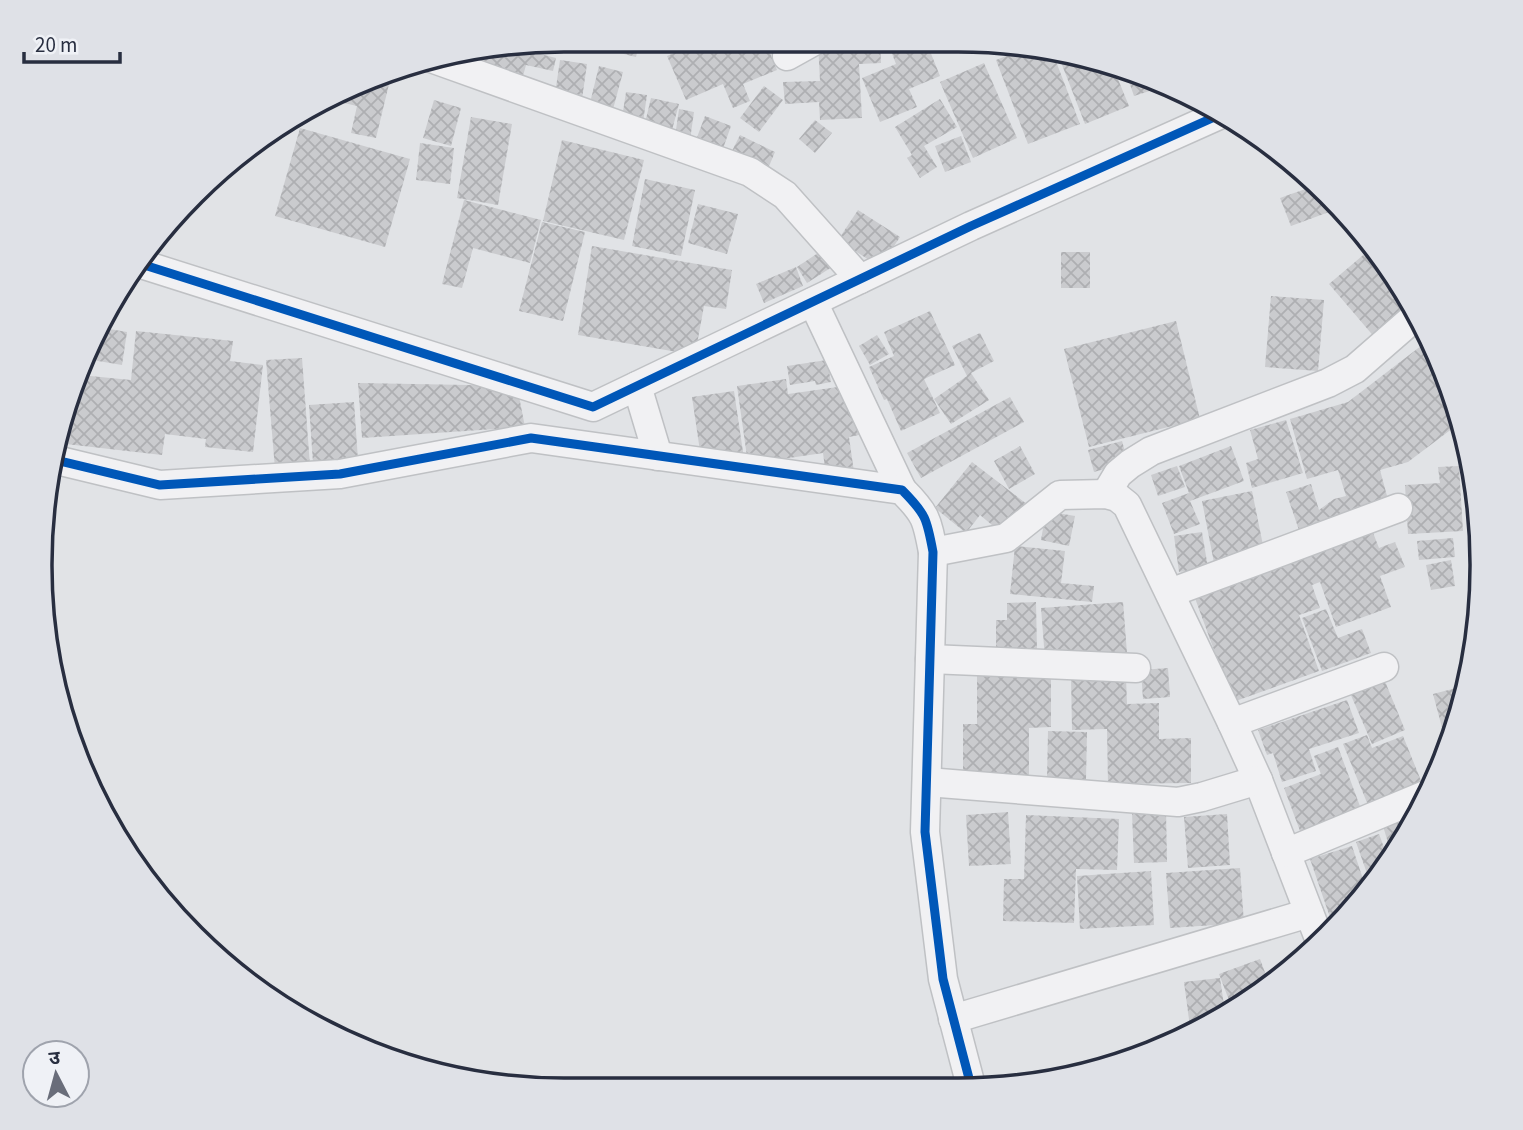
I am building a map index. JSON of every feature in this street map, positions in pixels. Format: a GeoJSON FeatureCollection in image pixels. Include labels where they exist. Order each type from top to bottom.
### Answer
{"type":"FeatureCollection","features":[{"type":"Feature","properties":{"kind":"street"},"geometry":{"type":"LineString","coordinates":[[787,56],[794,52]]}},
{"type":"Feature","properties":{"kind":"street"},"geometry":{"type":"LineString","coordinates":[[451,65],[750,172],[785,195],[860,279]]}},
{"type":"Feature","properties":{"kind":"street"},"geometry":{"type":"LineString","coordinates":[[63,461],[160,485],[340,474],[531,438],[971,226],[1210,119]]}},
{"type":"Feature","properties":{"kind":"street"},"geometry":{"type":"LineString","coordinates":[[149,266],[593,407]]}},
{"type":"Feature","properties":{"kind":"street"},"geometry":{"type":"LineString","coordinates":[[813,302],[902,490],[916,503],[927,519],[933,552],[925,832],[943,979],[969,1077]]}},
{"type":"Feature","properties":{"kind":"street"},"geometry":{"type":"LineString","coordinates":[[1099,494],[1130,464],[1151,452],[1328,383],[1355,369],[1409,322]]}},
{"type":"Feature","properties":{"kind":"street"},"geometry":{"type":"LineString","coordinates":[[637,386],[658,456]]}},
{"type":"Feature","properties":{"kind":"street"},"geometry":{"type":"LineString","coordinates":[[531,438],[902,490]]}},
{"type":"Feature","properties":{"kind":"street"},"geometry":{"type":"LineString","coordinates":[[933,552],[1006,538],[1060,495],[1099,494],[1117,497],[1127,505],[1232,723],[1250,782],[1286,853],[1304,914],[1315,932]]}},
{"type":"Feature","properties":{"kind":"street"},"geometry":{"type":"LineString","coordinates":[[1170,593],[1398,508]]}},
{"type":"Feature","properties":{"kind":"street"},"geometry":{"type":"LineString","coordinates":[[930,659],[1136,668]]}},
{"type":"Feature","properties":{"kind":"street"},"geometry":{"type":"LineString","coordinates":[[1232,723],[1384,667]]}},
{"type":"Feature","properties":{"kind":"street"},"geometry":{"type":"LineString","coordinates":[[927,782],[1178,802],[1250,782]]}},
{"type":"Feature","properties":{"kind":"street"},"geometry":{"type":"LineString","coordinates":[[1286,853],[1414,800]]}},
{"type":"Feature","properties":{"kind":"street"},"geometry":{"type":"LineString","coordinates":[[953,1019],[1304,914]]}},
{"type":"Feature","properties":{"kind":"building"},"geometry":{"type":"Polygon","coordinates":[[[615,52],[637,52],[636,57],[615,52]]]}},
{"type":"Feature","properties":{"kind":"building"},"geometry":{"type":"Polygon","coordinates":[[[677,52],[772,52],[770,53],[777,70],[743,84],[750,101],[733,108],[723,84],[686,100],[667,56],[677,52]]]}},
{"type":"Feature","properties":{"kind":"building"},"geometry":{"type":"Polygon","coordinates":[[[818,52],[880,52],[881,63],[859,64],[862,118],[820,120],[819,102],[785,104],[783,82],[820,81],[818,52]]]}},
{"type":"Feature","properties":{"kind":"building"},"geometry":{"type":"Polygon","coordinates":[[[891,52],[930,52],[940,76],[909,89],[917,107],[880,122],[862,78],[896,64],[891,52]]]}},
{"type":"Feature","properties":{"kind":"building"},"geometry":{"type":"Polygon","coordinates":[[[539,54],[556,58],[553,71],[526,65],[523,76],[464,62],[539,54]]]}},
{"type":"Feature","properties":{"kind":"building"},"geometry":{"type":"Polygon","coordinates":[[[1008,55],[1056,62],[1080,124],[1028,144],[996,60],[1008,55]]]}},
{"type":"Feature","properties":{"kind":"building"},"geometry":{"type":"Polygon","coordinates":[[[560,60],[587,64],[582,99],[555,94],[560,60]]]}},
{"type":"Feature","properties":{"kind":"building"},"geometry":{"type":"Polygon","coordinates":[[[984,63],[1017,138],[973,158],[940,82],[984,63]]]}},
{"type":"Feature","properties":{"kind":"building"},"geometry":{"type":"Polygon","coordinates":[[[1061,63],[1118,78],[1129,106],[1085,124],[1061,63]]]}},
{"type":"Feature","properties":{"kind":"building"},"geometry":{"type":"Polygon","coordinates":[[[599,66],[623,72],[612,113],[589,107],[599,66]]]}},
{"type":"Feature","properties":{"kind":"building"},"geometry":{"type":"Polygon","coordinates":[[[1129,82],[1151,91],[1134,96],[1129,82]]]}},
{"type":"Feature","properties":{"kind":"building"},"geometry":{"type":"Polygon","coordinates":[[[389,84],[376,138],[351,133],[357,106],[344,103],[389,84]]]}},
{"type":"Feature","properties":{"kind":"building"},"geometry":{"type":"Polygon","coordinates":[[[764,86],[783,100],[759,132],[740,118],[764,86]]]}},
{"type":"Feature","properties":{"kind":"building"},"geometry":{"type":"Polygon","coordinates":[[[626,92],[647,95],[643,122],[622,118],[626,92]]]}},
{"type":"Feature","properties":{"kind":"building"},"geometry":{"type":"Polygon","coordinates":[[[651,98],[679,104],[672,130],[645,123],[651,98]]]}},
{"type":"Feature","properties":{"kind":"building"},"geometry":{"type":"Polygon","coordinates":[[[940,99],[957,127],[924,146],[937,167],[920,178],[907,158],[912,155],[895,127],[940,99]]]}},
{"type":"Feature","properties":{"kind":"building"},"geometry":{"type":"Polygon","coordinates":[[[434,100],[461,108],[451,146],[423,138],[434,100]]]}},
{"type":"Feature","properties":{"kind":"building"},"geometry":{"type":"Polygon","coordinates":[[[679,109],[694,112],[690,140],[675,137],[679,109]]]}},
{"type":"Feature","properties":{"kind":"building"},"geometry":{"type":"Polygon","coordinates":[[[705,116],[731,126],[720,157],[693,148],[705,116]]]}},
{"type":"Feature","properties":{"kind":"building"},"geometry":{"type":"Polygon","coordinates":[[[471,117],[512,124],[498,205],[457,198],[471,117]]]}},
{"type":"Feature","properties":{"kind":"building"},"geometry":{"type":"Polygon","coordinates":[[[815,120],[832,133],[815,153],[799,139],[815,120]]]}},
{"type":"Feature","properties":{"kind":"building"},"geometry":{"type":"Polygon","coordinates":[[[300,128],[410,159],[385,247],[275,216],[300,128]]]}},
{"type":"Feature","properties":{"kind":"building"},"geometry":{"type":"Polygon","coordinates":[[[740,135],[775,152],[764,178],[727,161],[740,135]]]}},
{"type":"Feature","properties":{"kind":"building"},"geometry":{"type":"Polygon","coordinates":[[[961,136],[971,162],[945,172],[935,146],[961,136]]]}},
{"type":"Feature","properties":{"kind":"building"},"geometry":{"type":"Polygon","coordinates":[[[562,140],[644,160],[624,240],[543,221],[562,140]]]}},
{"type":"Feature","properties":{"kind":"building"},"geometry":{"type":"Polygon","coordinates":[[[420,143],[454,148],[450,184],[416,180],[420,143]]]}},
{"type":"Feature","properties":{"kind":"building"},"geometry":{"type":"Polygon","coordinates":[[[645,179],[695,190],[681,256],[632,246],[645,179]]]}},
{"type":"Feature","properties":{"kind":"building"},"geometry":{"type":"Polygon","coordinates":[[[1305,189],[1329,212],[1291,226],[1280,198],[1305,189]]]}},
{"type":"Feature","properties":{"kind":"building"},"geometry":{"type":"Polygon","coordinates":[[[464,200],[541,220],[530,263],[473,248],[462,288],[442,284],[464,200]]]}},
{"type":"Feature","properties":{"kind":"building"},"geometry":{"type":"Polygon","coordinates":[[[698,204],[738,214],[727,254],[688,243],[698,204]]]}},
{"type":"Feature","properties":{"kind":"building"},"geometry":{"type":"Polygon","coordinates":[[[858,210],[900,237],[880,267],[838,240],[858,210]]]}},
{"type":"Feature","properties":{"kind":"building"},"geometry":{"type":"Polygon","coordinates":[[[542,222],[585,232],[563,321],[519,311],[542,222]]]}},
{"type":"Feature","properties":{"kind":"building"},"geometry":{"type":"Polygon","coordinates":[[[592,246],[732,270],[726,309],[704,306],[695,355],[578,335],[592,246]]]}},
{"type":"Feature","properties":{"kind":"building"},"geometry":{"type":"Polygon","coordinates":[[[821,251],[832,267],[807,283],[797,267],[821,251]]]}},
{"type":"Feature","properties":{"kind":"building"},"geometry":{"type":"Polygon","coordinates":[[[1061,252],[1090,252],[1090,288],[1061,288],[1061,252]]]}},
{"type":"Feature","properties":{"kind":"building"},"geometry":{"type":"Polygon","coordinates":[[[1365,253],[1403,312],[1376,339],[1329,284],[1365,253]]]}},
{"type":"Feature","properties":{"kind":"building"},"geometry":{"type":"Polygon","coordinates":[[[796,267],[803,286],[764,303],[756,284],[796,267]]]}},
{"type":"Feature","properties":{"kind":"building"},"geometry":{"type":"Polygon","coordinates":[[[1271,296],[1324,300],[1318,371],[1265,367],[1271,296]]]}},
{"type":"Feature","properties":{"kind":"building"},"geometry":{"type":"Polygon","coordinates":[[[930,311],[955,365],[924,379],[940,413],[901,431],[869,367],[894,356],[884,332],[930,311]]]}},
{"type":"Feature","properties":{"kind":"building"},"geometry":{"type":"Polygon","coordinates":[[[1176,321],[1200,419],[1089,447],[1064,349],[1176,321]]]}},
{"type":"Feature","properties":{"kind":"building"},"geometry":{"type":"Polygon","coordinates":[[[110,329],[127,332],[122,365],[96,361],[110,329]]]}},
{"type":"Feature","properties":{"kind":"building"},"geometry":{"type":"Polygon","coordinates":[[[136,331],[233,341],[230,361],[263,365],[253,452],[205,447],[206,439],[165,434],[162,455],[67,444],[89,376],[131,380],[136,331]]]}},
{"type":"Feature","properties":{"kind":"building"},"geometry":{"type":"Polygon","coordinates":[[[980,333],[994,361],[971,373],[989,400],[951,424],[934,399],[967,376],[952,346],[980,333]]]}},
{"type":"Feature","properties":{"kind":"building"},"geometry":{"type":"Polygon","coordinates":[[[877,335],[889,354],[870,365],[859,346],[877,335]]]}},
{"type":"Feature","properties":{"kind":"building"},"geometry":{"type":"Polygon","coordinates":[[[1421,346],[1452,429],[1408,462],[1380,470],[1390,507],[1302,539],[1286,492],[1311,484],[1319,510],[1334,499],[1346,496],[1338,470],[1307,479],[1290,419],[1348,402],[1421,346]]]}},
{"type":"Feature","properties":{"kind":"building"},"geometry":{"type":"Polygon","coordinates":[[[302,358],[310,466],[275,469],[266,360],[302,358]]]}},
{"type":"Feature","properties":{"kind":"building"},"geometry":{"type":"Polygon","coordinates":[[[827,360],[831,382],[816,385],[815,381],[790,385],[787,366],[827,360]]]}},
{"type":"Feature","properties":{"kind":"building"},"geometry":{"type":"Polygon","coordinates":[[[786,379],[788,394],[852,385],[859,435],[849,437],[854,472],[826,475],[823,453],[748,464],[737,386],[786,379]]]}},
{"type":"Feature","properties":{"kind":"building"},"geometry":{"type":"Polygon","coordinates":[[[358,383],[517,386],[525,427],[362,438],[358,383]]]}},
{"type":"Feature","properties":{"kind":"building"},"geometry":{"type":"Polygon","coordinates":[[[734,391],[743,452],[701,458],[692,397],[734,391]]]}},
{"type":"Feature","properties":{"kind":"building"},"geometry":{"type":"Polygon","coordinates":[[[1010,397],[1024,422],[921,478],[907,453],[1010,397]]]}},
{"type":"Feature","properties":{"kind":"building"},"geometry":{"type":"Polygon","coordinates":[[[354,402],[358,460],[313,463],[309,405],[354,402]]]}},
{"type":"Feature","properties":{"kind":"building"},"geometry":{"type":"Polygon","coordinates":[[[1286,420],[1303,473],[1252,488],[1246,463],[1258,459],[1250,430],[1286,420]]]}},
{"type":"Feature","properties":{"kind":"building"},"geometry":{"type":"Polygon","coordinates":[[[1122,441],[1128,462],[1094,472],[1088,450],[1122,441]]]}},
{"type":"Feature","properties":{"kind":"building"},"geometry":{"type":"Polygon","coordinates":[[[1020,446],[1035,474],[1009,489],[994,461],[1020,446]]]}},
{"type":"Feature","properties":{"kind":"building"},"geometry":{"type":"Polygon","coordinates":[[[1231,446],[1244,481],[1190,501],[1200,524],[1174,534],[1162,503],[1189,493],[1179,466],[1231,446]]]}},
{"type":"Feature","properties":{"kind":"building"},"geometry":{"type":"Polygon","coordinates":[[[972,462],[1028,505],[1004,535],[980,515],[966,533],[935,508],[972,462]]]}},
{"type":"Feature","properties":{"kind":"building"},"geometry":{"type":"Polygon","coordinates":[[[1177,466],[1185,487],[1158,496],[1151,475],[1177,466]]]}},
{"type":"Feature","properties":{"kind":"building"},"geometry":{"type":"Polygon","coordinates":[[[1459,466],[1463,531],[1408,534],[1405,485],[1440,483],[1438,467],[1459,466]]]}},
{"type":"Feature","properties":{"kind":"building"},"geometry":{"type":"Polygon","coordinates":[[[1252,491],[1265,555],[1215,568],[1202,501],[1252,491]]]}},
{"type":"Feature","properties":{"kind":"building"},"geometry":{"type":"Polygon","coordinates":[[[1046,511],[1075,516],[1069,546],[1041,540],[1046,511]]]}},
{"type":"Feature","properties":{"kind":"building"},"geometry":{"type":"Polygon","coordinates":[[[1370,525],[1379,548],[1395,542],[1405,567],[1380,576],[1391,607],[1336,627],[1320,582],[1312,585],[1320,608],[1299,615],[1319,671],[1233,702],[1192,590],[1370,525]]]}},
{"type":"Feature","properties":{"kind":"building"},"geometry":{"type":"Polygon","coordinates":[[[1202,532],[1208,568],[1179,572],[1174,536],[1202,532]]]}},
{"type":"Feature","properties":{"kind":"building"},"geometry":{"type":"Polygon","coordinates":[[[1453,538],[1455,557],[1419,560],[1417,541],[1453,538]]]}},
{"type":"Feature","properties":{"kind":"building"},"geometry":{"type":"Polygon","coordinates":[[[1015,546],[1065,551],[1061,583],[1094,586],[1092,602],[1010,594],[1015,546]]]}},
{"type":"Feature","properties":{"kind":"building"},"geometry":{"type":"Polygon","coordinates":[[[1451,560],[1455,586],[1431,590],[1426,565],[1451,560]]]}},
{"type":"Feature","properties":{"kind":"building"},"geometry":{"type":"Polygon","coordinates":[[[1036,602],[1037,651],[996,651],[996,620],[1007,620],[1007,603],[1036,602]]]}},
{"type":"Feature","properties":{"kind":"building"},"geometry":{"type":"Polygon","coordinates":[[[1123,602],[1127,653],[1045,659],[1041,608],[1123,602]]]}},
{"type":"Feature","properties":{"kind":"building"},"geometry":{"type":"Polygon","coordinates":[[[1326,609],[1338,638],[1362,629],[1371,653],[1322,671],[1302,618],[1326,609]]]}},
{"type":"Feature","properties":{"kind":"building"},"geometry":{"type":"Polygon","coordinates":[[[1168,668],[1170,697],[1143,699],[1141,670],[1168,668]]]}},
{"type":"Feature","properties":{"kind":"building"},"geometry":{"type":"Polygon","coordinates":[[[1051,670],[1051,727],[1029,728],[1029,777],[963,777],[963,724],[977,724],[977,671],[1051,670]]]}},
{"type":"Feature","properties":{"kind":"building"},"geometry":{"type":"Polygon","coordinates":[[[1126,677],[1127,704],[1159,703],[1159,739],[1191,738],[1191,783],[1108,784],[1107,729],[1072,730],[1071,678],[1126,677]]]}},
{"type":"Feature","properties":{"kind":"building"},"geometry":{"type":"Polygon","coordinates":[[[1384,679],[1405,730],[1372,744],[1350,693],[1384,679]]]}},
{"type":"Feature","properties":{"kind":"building"},"geometry":{"type":"Polygon","coordinates":[[[1455,688],[1443,731],[1433,694],[1455,688]]]}},
{"type":"Feature","properties":{"kind":"building"},"geometry":{"type":"Polygon","coordinates":[[[1347,700],[1359,733],[1309,749],[1316,771],[1282,782],[1273,753],[1267,755],[1258,730],[1347,700]]]}},
{"type":"Feature","properties":{"kind":"building"},"geometry":{"type":"Polygon","coordinates":[[[1048,731],[1087,732],[1086,779],[1047,779],[1048,731]]]}},
{"type":"Feature","properties":{"kind":"building"},"geometry":{"type":"Polygon","coordinates":[[[1367,735],[1372,748],[1403,736],[1422,783],[1419,790],[1370,810],[1343,744],[1367,735]]]}},
{"type":"Feature","properties":{"kind":"building"},"geometry":{"type":"Polygon","coordinates":[[[1338,747],[1364,817],[1303,839],[1284,788],[1321,774],[1314,756],[1338,747]]]}},
{"type":"Feature","properties":{"kind":"building"},"geometry":{"type":"Polygon","coordinates":[[[1166,811],[1167,862],[1134,863],[1132,812],[1166,811]]]}},
{"type":"Feature","properties":{"kind":"building"},"geometry":{"type":"Polygon","coordinates":[[[1008,812],[1011,864],[969,866],[966,815],[1008,812]]]}},
{"type":"Feature","properties":{"kind":"building"},"geometry":{"type":"Polygon","coordinates":[[[1227,814],[1230,865],[1188,868],[1184,817],[1227,814]]]}},
{"type":"Feature","properties":{"kind":"building"},"geometry":{"type":"Polygon","coordinates":[[[1026,815],[1119,819],[1117,870],[1076,869],[1074,923],[1003,921],[1004,879],[1024,879],[1026,815]]]}},
{"type":"Feature","properties":{"kind":"building"},"geometry":{"type":"Polygon","coordinates":[[[1403,820],[1388,843],[1383,826],[1403,820]]]}},
{"type":"Feature","properties":{"kind":"building"},"geometry":{"type":"Polygon","coordinates":[[[1379,834],[1385,849],[1367,874],[1356,842],[1379,834]]]}},
{"type":"Feature","properties":{"kind":"building"},"geometry":{"type":"Polygon","coordinates":[[[1352,846],[1363,879],[1330,917],[1310,859],[1352,846]]]}},
{"type":"Feature","properties":{"kind":"building"},"geometry":{"type":"Polygon","coordinates":[[[1240,868],[1244,923],[1170,928],[1166,873],[1240,868]]]}},
{"type":"Feature","properties":{"kind":"building"},"geometry":{"type":"Polygon","coordinates":[[[1151,871],[1154,925],[1080,929],[1077,876],[1151,871]]]}},
{"type":"Feature","properties":{"kind":"building"},"geometry":{"type":"Polygon","coordinates":[[[1260,959],[1266,975],[1229,1000],[1219,974],[1260,959]]]}},
{"type":"Feature","properties":{"kind":"building"},"geometry":{"type":"Polygon","coordinates":[[[1220,978],[1224,1003],[1189,1023],[1184,982],[1220,978]]]}},
{"type":"Feature","properties":{"kind":"cycle path"},"geometry":{"type":"LineString","coordinates":[[149,266],[593,407],[971,226],[1210,119]]}},
{"type":"Feature","properties":{"kind":"cycle path"},"geometry":{"type":"LineString","coordinates":[[63,462],[160,485],[340,474],[531,438],[902,490],[924,518],[933,552],[925,832],[943,979],[969,1077]]}}]}
